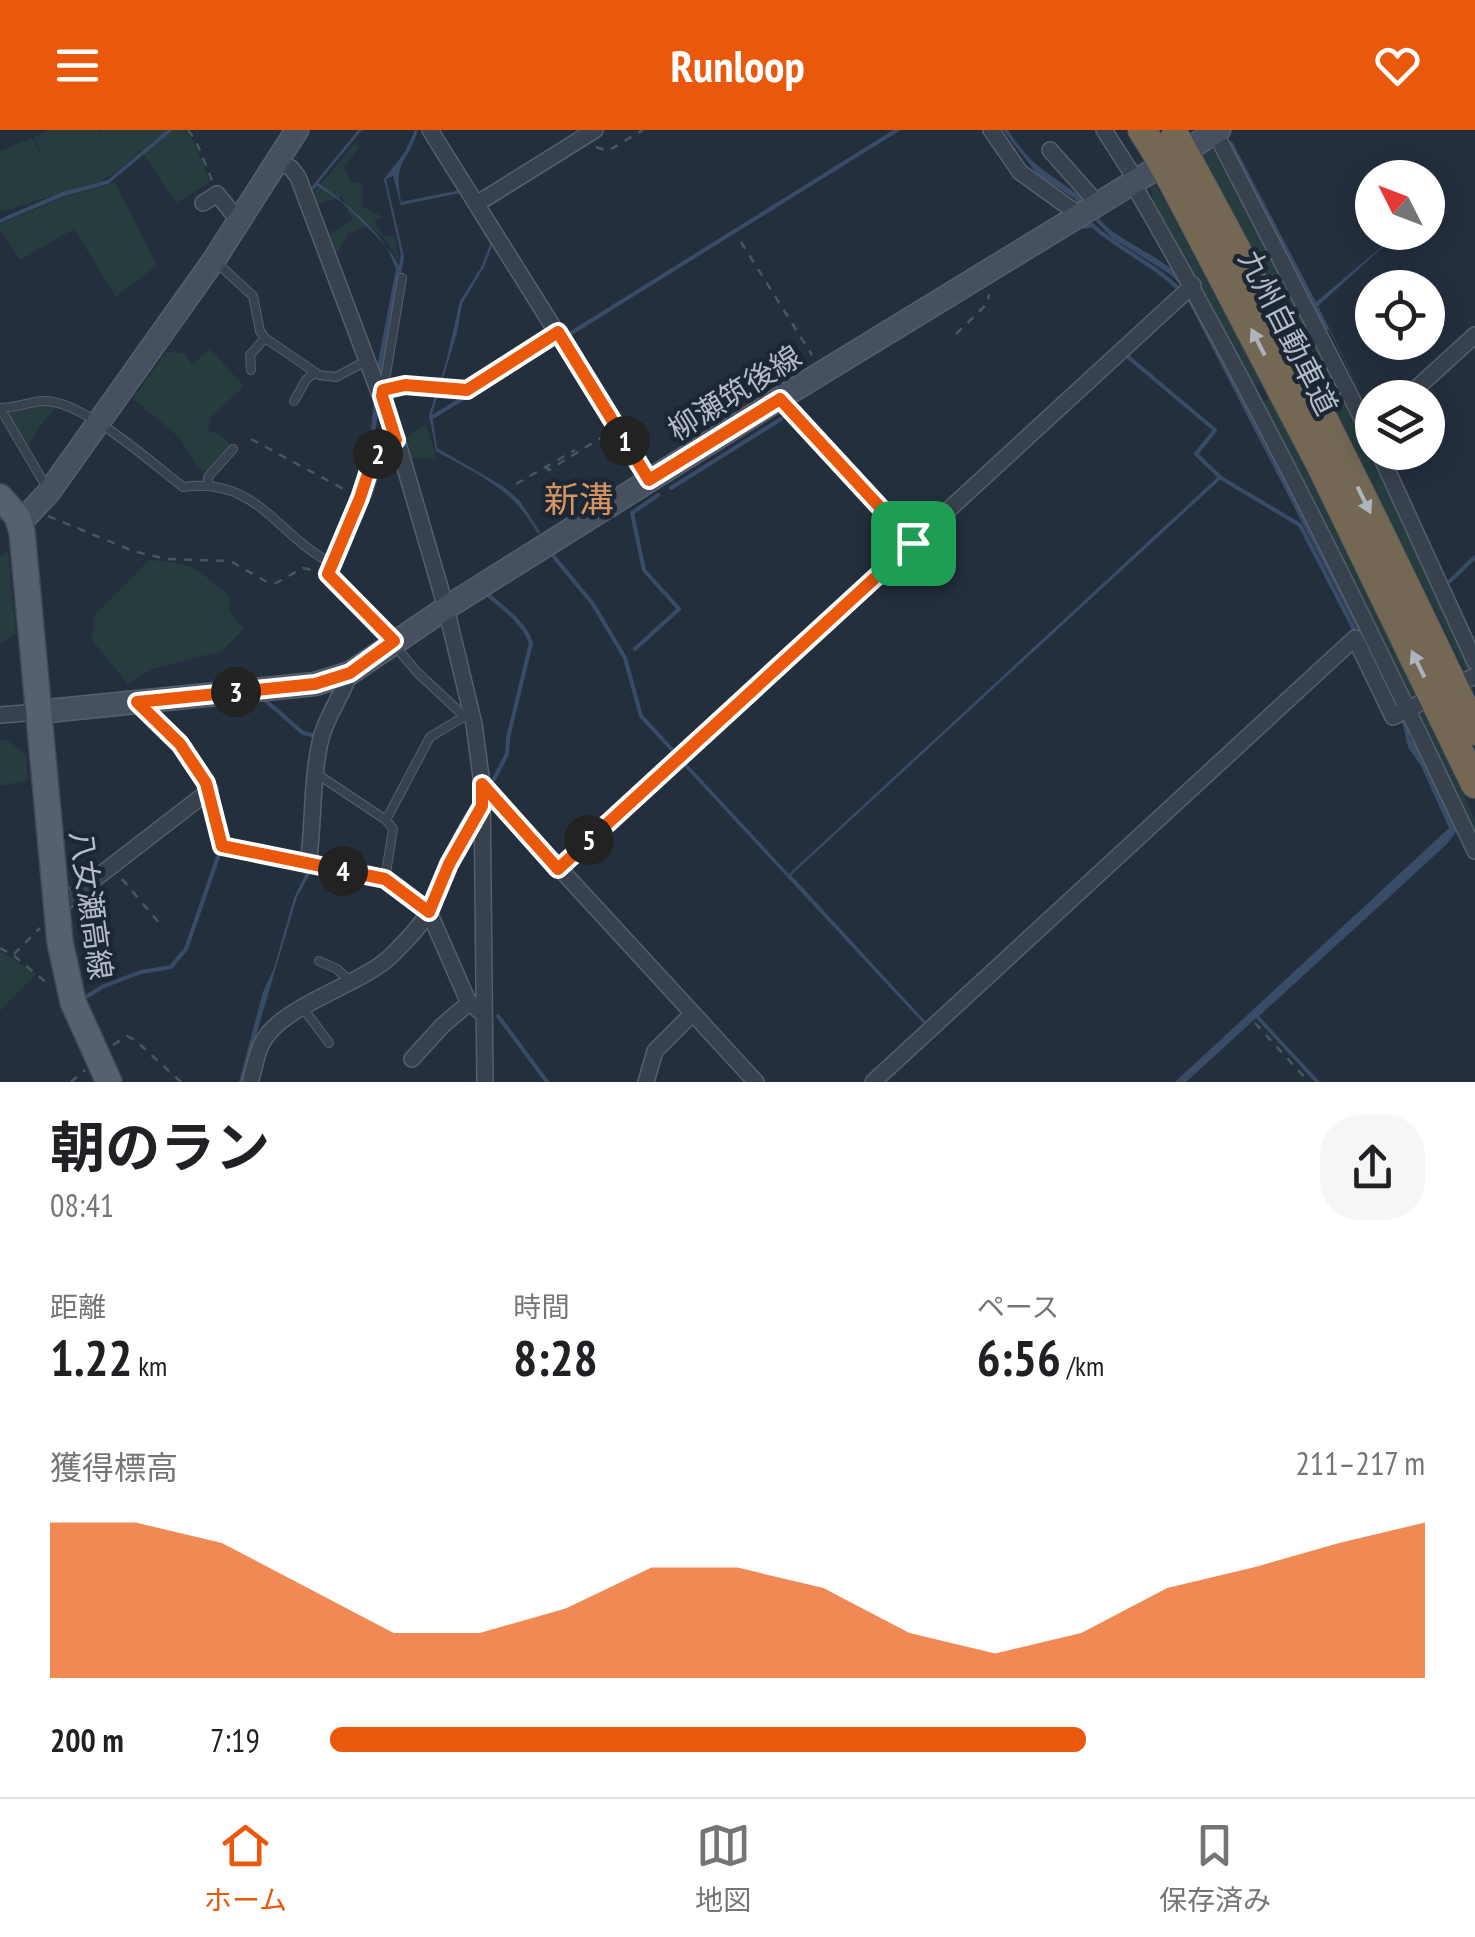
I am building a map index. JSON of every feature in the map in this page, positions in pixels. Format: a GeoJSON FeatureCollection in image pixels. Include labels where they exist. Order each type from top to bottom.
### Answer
{"type":"FeatureCollection","features":[{"type":"Feature","properties":{"kind":"highway","name":"九州自動車道"},"geometry":{"type":"LineString","coordinates":[[1160,136],[1260,291],[1475,731]]}},
{"type":"Feature","properties":{"kind":"highway","name":"九州自動車道"},"geometry":{"type":"LineString","coordinates":[[1181,171],[1475,784]]}},
{"type":"Feature","properties":{"kind":"main road"},"geometry":{"type":"LineString","coordinates":[[0,497],[34,508],[214,260],[298,130]]}},
{"type":"Feature","properties":{"kind":"main road","name":"柳瀬筑後線"},"geometry":{"type":"LineString","coordinates":[[38,712],[315,684],[350,673],[649,480],[1216,131]]}},
{"type":"Feature","properties":{"kind":"main road","name":"八女瀬高線"},"geometry":{"type":"LineString","coordinates":[[34,508],[38,712],[51,916],[99,1074]]}},
{"type":"Feature","properties":{"kind":"street"},"geometry":{"type":"LineString","coordinates":[[430,130],[649,480]]}},
{"type":"Feature","properties":{"kind":"street"},"geometry":{"type":"LineString","coordinates":[[991,130],[1020,172],[1088,208]]}},
{"type":"Feature","properties":{"kind":"street"},"geometry":{"type":"LineString","coordinates":[[1104,130],[1188,289],[1257,389],[1415,706],[1475,851]]}},
{"type":"Feature","properties":{"kind":"street"},"geometry":{"type":"LineString","coordinates":[[1216,131],[1355,402]]}},
{"type":"Feature","properties":{"kind":"street"},"geometry":{"type":"LineString","coordinates":[[478,202],[590,133]]}},
{"type":"Feature","properties":{"kind":"street"},"geometry":{"type":"LineString","coordinates":[[1050,150],[1088,208]]}},
{"type":"Feature","properties":{"kind":"street"},"geometry":{"type":"LineString","coordinates":[[278,161],[298,177],[382,393],[446,608],[482,784],[485,1082]]}},
{"type":"Feature","properties":{"kind":"street"},"geometry":{"type":"LineString","coordinates":[[210,198],[239,221]]}},
{"type":"Feature","properties":{"kind":"street"},"geometry":{"type":"LineString","coordinates":[[558,869],[1188,289]]}},
{"type":"Feature","properties":{"kind":"street"},"geometry":{"type":"LineString","coordinates":[[1301,344],[1316,328]]}},
{"type":"Feature","properties":{"kind":"street"},"geometry":{"type":"LineString","coordinates":[[1425,380],[1475,334]]}},
{"type":"Feature","properties":{"kind":"street"},"geometry":{"type":"LineString","coordinates":[[780,399],[913,543]]}},
{"type":"Feature","properties":{"kind":"street"},"geometry":{"type":"LineString","coordinates":[[393,642],[330,569],[373,458],[396,440]]}},
{"type":"Feature","properties":{"kind":"street"},"geometry":{"type":"LineString","coordinates":[[1387,470],[1475,662]]}},
{"type":"Feature","properties":{"kind":"street"},"geometry":{"type":"LineString","coordinates":[[873,1082],[1355,638],[1393,717],[1415,706]]}},
{"type":"Feature","properties":{"kind":"street"},"geometry":{"type":"LineString","coordinates":[[308,865],[322,735],[350,673]]}},
{"type":"Feature","properties":{"kind":"street"},"geometry":{"type":"LineString","coordinates":[[137,702],[180,744],[210,790],[222,846],[385,879],[429,912],[470,1002],[484,1015]]}},
{"type":"Feature","properties":{"kind":"street"},"geometry":{"type":"LineString","coordinates":[[0,715],[38,712]]}},
{"type":"Feature","properties":{"kind":"street"},"geometry":{"type":"LineString","coordinates":[[482,784],[756,1082]]}},
{"type":"Feature","properties":{"kind":"street"},"geometry":{"type":"LineString","coordinates":[[51,916],[210,790]]}},
{"type":"Feature","properties":{"kind":"street"},"geometry":{"type":"LineString","coordinates":[[250,1082],[262,1042],[303,1008],[390,958],[429,912],[449,864],[482,806]]}},
{"type":"Feature","properties":{"kind":"street"},"geometry":{"type":"LineString","coordinates":[[412,1059],[470,1002]]}},
{"type":"Feature","properties":{"kind":"street"},"geometry":{"type":"LineString","coordinates":[[646,1082],[655,1051],[692,1014]]}},
{"type":"Feature","properties":{"kind":"lane"},"geometry":{"type":"LineString","coordinates":[[214,260],[253,296],[265,338],[314,372],[336,377],[368,360]]}},
{"type":"Feature","properties":{"kind":"lane"},"geometry":{"type":"LineString","coordinates":[[402,278],[382,393],[405,385],[467,390],[558,332]]}},
{"type":"Feature","properties":{"kind":"lane"},"geometry":{"type":"LineString","coordinates":[[251,370],[250,356],[265,338]]}},
{"type":"Feature","properties":{"kind":"lane"},"geometry":{"type":"LineString","coordinates":[[294,400],[314,372]]}},
{"type":"Feature","properties":{"kind":"lane"},"geometry":{"type":"LineString","coordinates":[[34,508],[0,408],[41,400],[97,422],[182,487],[208,484],[241,493],[278,519],[330,569]]}},
{"type":"Feature","properties":{"kind":"lane"},"geometry":{"type":"LineString","coordinates":[[208,484],[208,477],[233,449]]}},
{"type":"Feature","properties":{"kind":"lane"},"geometry":{"type":"LineString","coordinates":[[386,820],[430,737],[468,715],[418,673],[393,642]]}},
{"type":"Feature","properties":{"kind":"lane"},"geometry":{"type":"LineString","coordinates":[[316,773],[386,820],[393,829],[385,879]]}},
{"type":"Feature","properties":{"kind":"lane"},"geometry":{"type":"LineString","coordinates":[[319,960],[336,968],[351,982]]}},
{"type":"Feature","properties":{"kind":"lane"},"geometry":{"type":"LineString","coordinates":[[303,1008],[329,1043]]}},
{"type":"Feature","properties":{"kind":"path"},"geometry":{"type":"LineString","coordinates":[[188,130],[196,140],[210,198]]}},
{"type":"Feature","properties":{"kind":"path"},"geometry":{"type":"LineString","coordinates":[[590,133],[595,146],[608,151],[643,130]]}},
{"type":"Feature","properties":{"kind":"path"},"geometry":{"type":"LineString","coordinates":[[741,242],[815,360]]}},
{"type":"Feature","properties":{"kind":"path"},"geometry":{"type":"LineString","coordinates":[[956,334],[986,304],[988,289],[982,274]]}},
{"type":"Feature","properties":{"kind":"path"},"geometry":{"type":"LineString","coordinates":[[516,484],[617,428]]}},
{"type":"Feature","properties":{"kind":"path"},"geometry":{"type":"LineString","coordinates":[[251,439],[360,498]]}},
{"type":"Feature","properties":{"kind":"path"},"geometry":{"type":"LineString","coordinates":[[34,508],[133,552],[166,559],[230,560],[265,581],[276,583],[303,568],[330,569]]}},
{"type":"Feature","properties":{"kind":"path"},"geometry":{"type":"LineString","coordinates":[[116,864],[129,890],[160,924]]}},
{"type":"Feature","properties":{"kind":"path"},"geometry":{"type":"LineString","coordinates":[[14,955],[51,916]]}},
{"type":"Feature","properties":{"kind":"path"},"geometry":{"type":"LineString","coordinates":[[0,948],[53,988]]}},
{"type":"Feature","properties":{"kind":"path"},"geometry":{"type":"LineString","coordinates":[[1255,1023],[1309,1082]]}},
{"type":"Feature","properties":{"kind":"path"},"geometry":{"type":"LineString","coordinates":[[106,1052],[127,1036],[180,1082]]}},
{"type":"Feature","properties":{"kind":"path"},"geometry":{"type":"LineString","coordinates":[[71,1082],[99,1074]]}},
{"type":"Feature","properties":{"kind":"green space"},"geometry":{"type":"Polygon","coordinates":[[[50,130],[99,130],[102,136],[101,130],[184,130],[194,142],[210,182],[176,203],[141,150],[101,181],[0,212],[0,151],[32,138],[50,169],[34,138],[50,130]]]}},
{"type":"Feature","properties":{"kind":"green space"},"geometry":{"type":"Polygon","coordinates":[[[355,143],[359,147],[344,168],[351,182],[363,184],[362,206],[383,217],[374,221],[384,236],[395,236],[399,263],[387,241],[369,225],[348,234],[335,256],[327,235],[352,220],[342,196],[313,206],[311,196],[355,143]]]}},
{"type":"Feature","properties":{"kind":"green space"},"geometry":{"type":"Polygon","coordinates":[[[1209,149],[1219,153],[1310,328],[1301,338],[1202,153],[1209,149]]]}},
{"type":"Feature","properties":{"kind":"green space"},"geometry":{"type":"Polygon","coordinates":[[[115,183],[157,265],[116,297],[74,229],[20,260],[0,230],[0,224],[64,197],[115,183]]]}},
{"type":"Feature","properties":{"kind":"green space"},"geometry":{"type":"Polygon","coordinates":[[[1155,183],[1261,382],[1255,387],[1241,370],[1177,250],[1153,201],[1151,187],[1155,183]]]}},
{"type":"Feature","properties":{"kind":"green space"},"geometry":{"type":"Polygon","coordinates":[[[1319,342],[1355,418],[1355,448],[1309,354],[1319,342]]]}},
{"type":"Feature","properties":{"kind":"green space"},"geometry":{"type":"Polygon","coordinates":[[[210,349],[244,386],[212,416],[208,431],[220,434],[231,446],[209,472],[198,468],[179,437],[133,399],[166,352],[184,353],[192,365],[210,349]]]}},
{"type":"Feature","properties":{"kind":"green space"},"geometry":{"type":"Polygon","coordinates":[[[1269,397],[1417,698],[1407,702],[1260,408],[1269,397]]]}},
{"type":"Feature","properties":{"kind":"green space"},"geometry":{"type":"Polygon","coordinates":[[[43,404],[57,406],[27,447],[8,413],[43,404]]]}},
{"type":"Feature","properties":{"kind":"green space"},"geometry":{"type":"Polygon","coordinates":[[[426,424],[437,460],[411,457],[404,439],[426,424]]]}},
{"type":"Feature","properties":{"kind":"green space"},"geometry":{"type":"Polygon","coordinates":[[[1366,470],[1380,470],[1473,666],[1471,672],[1461,663],[1366,470]]]}},
{"type":"Feature","properties":{"kind":"green space"},"geometry":{"type":"Polygon","coordinates":[[[8,552],[16,633],[0,644],[0,557],[8,552]]]}},
{"type":"Feature","properties":{"kind":"green space"},"geometry":{"type":"Polygon","coordinates":[[[149,560],[176,563],[202,574],[230,597],[229,610],[244,629],[222,651],[152,669],[128,684],[92,640],[94,616],[149,560]]]}},
{"type":"Feature","properties":{"kind":"green space"},"geometry":{"type":"Polygon","coordinates":[[[1422,709],[1475,819],[1475,837],[1418,716],[1422,709]]]}},
{"type":"Feature","properties":{"kind":"green space"},"geometry":{"type":"Polygon","coordinates":[[[0,740],[26,754],[28,780],[0,786],[0,740]]]}},
{"type":"Feature","properties":{"kind":"green space"},"geometry":{"type":"Polygon","coordinates":[[[0,951],[36,974],[0,1011],[0,951]]]}},
{"type":"Feature","properties":{"kind":"water"},"geometry":{"type":"Polygon","coordinates":[[[167,130],[173,130],[108,184],[64,196],[0,223],[0,219],[62,192],[108,180],[167,130]]]}},
{"type":"Feature","properties":{"kind":"water"},"geometry":{"type":"Polygon","coordinates":[[[358,130],[362,130],[318,183],[341,200],[363,220],[387,247],[343,203],[317,186],[310,189],[358,130]]]}},
{"type":"Feature","properties":{"kind":"water"},"geometry":{"type":"Polygon","coordinates":[[[418,130],[400,169],[401,202],[461,190],[493,243],[484,267],[462,304],[432,414],[437,448],[504,487],[520,501],[538,534],[506,494],[436,451],[429,415],[460,301],[482,266],[490,244],[460,193],[401,205],[393,176],[386,179],[404,257],[373,444],[382,464],[370,497],[379,465],[370,443],[376,372],[396,269],[387,247],[399,266],[401,254],[384,179],[418,130]]]}},
{"type":"Feature","properties":{"kind":"water"},"geometry":{"type":"Polygon","coordinates":[[[1003,130],[1008,130],[1039,166],[1082,198],[1109,229],[1186,283],[1182,286],[1170,274],[1112,238],[1075,199],[1037,174],[1003,130]]]}},
{"type":"Feature","properties":{"kind":"water"},"geometry":{"type":"Polygon","coordinates":[[[1232,141],[1316,302],[1379,250],[1318,306],[1355,381],[1329,330],[1323,329],[1228,143],[1232,141]]]}},
{"type":"Feature","properties":{"kind":"water"},"geometry":{"type":"Polygon","coordinates":[[[1193,293],[1458,829],[1447,844],[1259,1016],[1320,1082],[1315,1082],[1256,1018],[1186,1082],[1175,1082],[1449,828],[1421,766],[1408,747],[1403,725],[1357,629],[1187,299],[1193,293]]]}},
{"type":"Feature","properties":{"kind":"water"},"geometry":{"type":"Polygon","coordinates":[[[1220,475],[1223,477],[791,875],[923,1023],[683,765],[686,763],[789,874],[1220,475]]]}},
{"type":"Feature","properties":{"kind":"water"},"geometry":{"type":"Polygon","coordinates":[[[307,871],[310,874],[297,897],[239,1082],[263,992],[294,898],[307,871]]]}},
{"type":"Feature","properties":{"kind":"waterway"},"geometry":{"type":"LineString","coordinates":[[568,335],[897,130]]}},
{"type":"Feature","properties":{"kind":"waterway"},"geometry":{"type":"LineString","coordinates":[[1084,227],[1092,225],[1179,289]]}},
{"type":"Feature","properties":{"kind":"waterway"},"geometry":{"type":"LineString","coordinates":[[431,418],[554,342]]}},
{"type":"Feature","properties":{"kind":"waterway"},"geometry":{"type":"LineString","coordinates":[[1129,354],[1215,430],[1196,454],[1221,478],[1300,525],[1355,631]]}},
{"type":"Feature","properties":{"kind":"waterway"},"geometry":{"type":"LineString","coordinates":[[671,488],[781,419]]}},
{"type":"Feature","properties":{"kind":"waterway"},"geometry":{"type":"LineString","coordinates":[[635,649],[679,609],[644,570],[632,513],[658,495]]}},
{"type":"Feature","properties":{"kind":"waterway"},"geometry":{"type":"LineString","coordinates":[[554,557],[593,604],[625,658],[641,716],[678,756]]}},
{"type":"Feature","properties":{"kind":"waterway"},"geometry":{"type":"LineString","coordinates":[[1450,581],[1475,557]]}},
{"type":"Feature","properties":{"kind":"waterway"},"geometry":{"type":"LineString","coordinates":[[487,594],[518,622],[531,643],[507,754],[492,783]]}},
{"type":"Feature","properties":{"kind":"waterway"},"geometry":{"type":"LineString","coordinates":[[265,700],[303,733],[317,736]]}},
{"type":"Feature","properties":{"kind":"waterway"},"geometry":{"type":"LineString","coordinates":[[86,997],[141,972],[171,967],[186,949],[219,854]]}},
{"type":"Feature","properties":{"kind":"waterway"},"geometry":{"type":"LineString","coordinates":[[498,1016],[547,1082]]}},
{"type":"Feature","properties":{"kind":"district","name":"新溝"},"geometry":{"type":"Point","coordinates":[579,499]}},
{"type":"Feature","properties":{"kind":"route"},"geometry":{"type":"LineString","coordinates":[[558,332],[649,480],[780,399],[913,543],[558,869],[482,784],[482,806],[449,864],[429,912],[385,879],[222,846],[206,783],[180,744],[137,702],[315,684],[350,673],[394,641],[328,574],[373,458],[396,440],[383,390],[405,385],[467,390],[558,332]]}}]}
